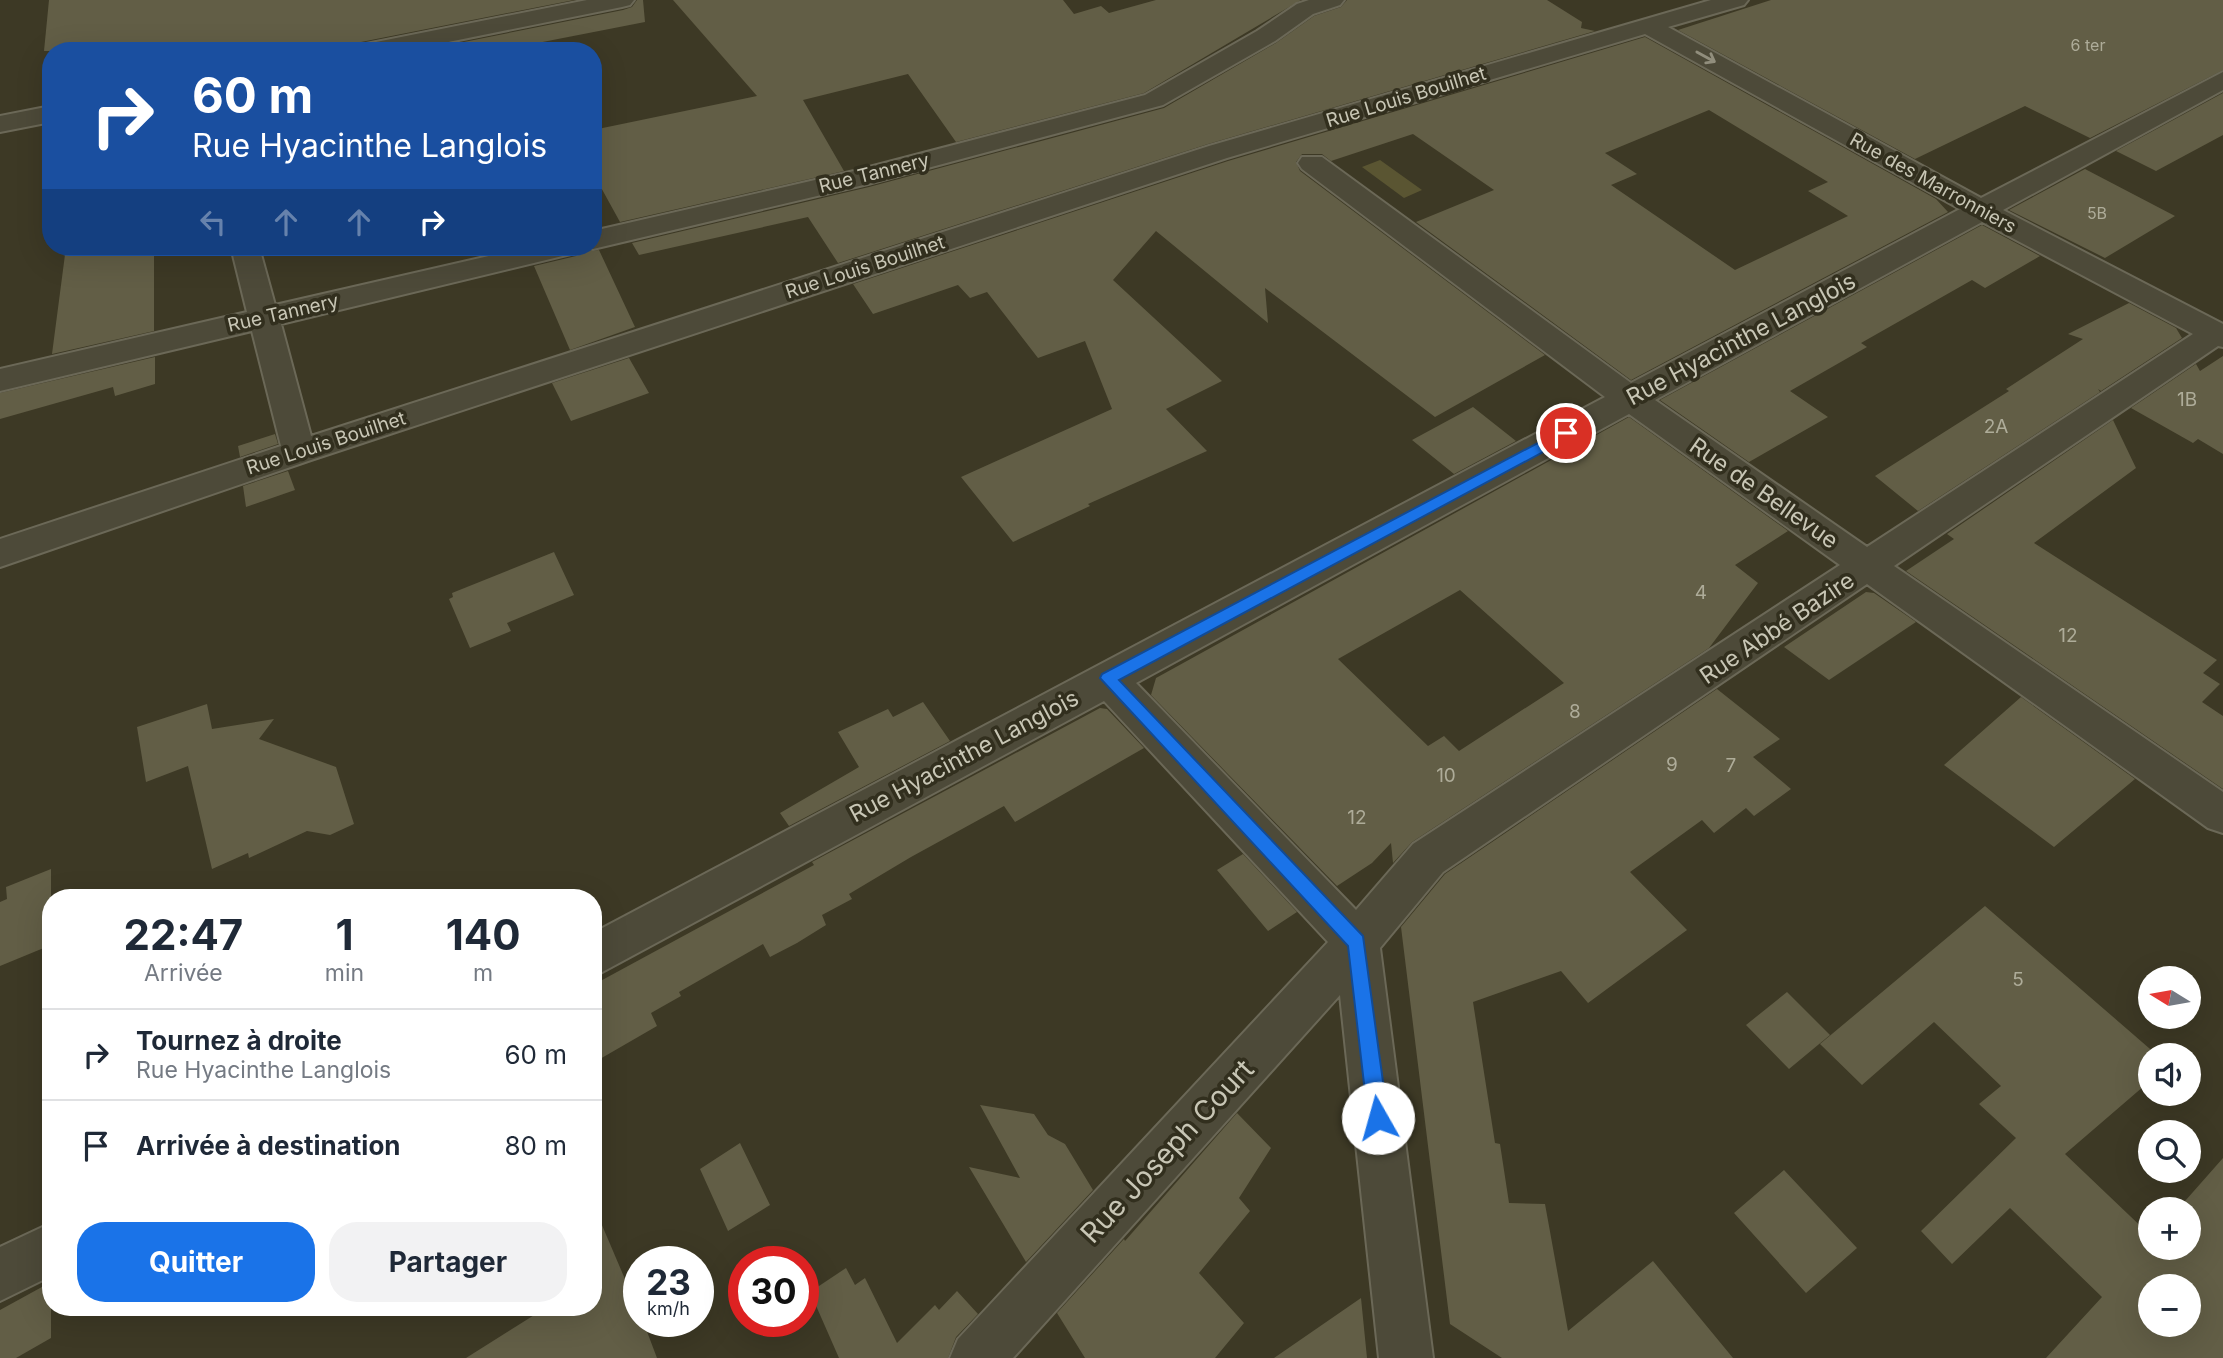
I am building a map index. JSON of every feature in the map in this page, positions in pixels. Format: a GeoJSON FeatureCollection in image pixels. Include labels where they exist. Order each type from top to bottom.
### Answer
{"type":"FeatureCollection","features":[{"type":"Feature","properties":{"kind":"street"},"geometry":{"type":"LineString","coordinates":[[411,42],[622,0]]}},
{"type":"Feature","properties":{"kind":"street","name":"Rue Tannery"},"geometry":{"type":"LineString","coordinates":[[602,238],[858,178],[1154,100],[1266,36],[1306,9],[1332,0]]}},
{"type":"Feature","properties":{"kind":"street","name":"Rue Louis Bouilhet"},"geometry":{"type":"LineString","coordinates":[[0,554],[299,452],[1218,152],[1646,24],[1736,0]]}},
{"type":"Feature","properties":{"kind":"street","name":"Rue des Marronniers"},"geometry":{"type":"LineString","coordinates":[[1646,24],[1983,211],[2219,335]]}},
{"type":"Feature","properties":{"kind":"street","name":"Rue Hyacinthe Langlois"},"geometry":{"type":"LineString","coordinates":[[602,951],[2223,80]]}},
{"type":"Feature","properties":{"kind":"street"},"geometry":{"type":"LineString","coordinates":[[0,124],[42,116]]}},
{"type":"Feature","properties":{"kind":"street","name":"Rue de Bellevue"},"geometry":{"type":"LineString","coordinates":[[1312,163],[1630,399],[2223,815]]}},
{"type":"Feature","properties":{"kind":"street"},"geometry":{"type":"LineString","coordinates":[[247,256],[299,452]]}},
{"type":"Feature","properties":{"kind":"street","name":"Rue Tannery"},"geometry":{"type":"LineString","coordinates":[[0,380],[526,256]]}},
{"type":"Feature","properties":{"kind":"street","name":"Rue Abbé Bazire"},"geometry":{"type":"LineString","coordinates":[[1357,942],[1428,858],[2219,335]]}},
{"type":"Feature","properties":{"kind":"street"},"geometry":{"type":"LineString","coordinates":[[1108,678],[1357,942],[1406,1358]]}},
{"type":"Feature","properties":{"kind":"street","name":"Rue Joseph Court"},"geometry":{"type":"LineString","coordinates":[[977,1358],[1357,942]]}},
{"type":"Feature","properties":{"kind":"street"},"geometry":{"type":"LineString","coordinates":[[0,1275],[42,1253]]}},
{"type":"Feature","properties":{"kind":"shaded area"},"geometry":{"type":"Polygon","coordinates":[[[1380,160],[1422,190],[1404,198],[1362,167],[1380,160]]]}},
{"type":"Feature","properties":{"kind":"building"},"geometry":{"type":"Polygon","coordinates":[[[49,0],[574,0],[361,42],[45,42],[49,0]]]}},
{"type":"Feature","properties":{"kind":"building"},"geometry":{"type":"Polygon","coordinates":[[[637,0],[643,0],[645,22],[542,42],[464,42],[623,10],[632,7],[637,0]]]}},
{"type":"Feature","properties":{"kind":"building"},"geometry":{"type":"Polygon","coordinates":[[[673,0],[1063,0],[1074,14],[1101,6],[1109,13],[1156,0],[1301,0],[1144,93],[956,142],[908,74],[803,100],[844,171],[620,222],[602,189],[602,128],[757,96],[673,0]]]}},
{"type":"Feature","properties":{"kind":"building"},"geometry":{"type":"Polygon","coordinates":[[[1347,0],[1547,0],[1582,22],[1581,28],[1595,31],[1208,144],[838,263],[808,217],[639,255],[632,243],[869,187],[1164,108],[1276,43],[1314,16],[1341,7],[1347,0]]]}},
{"type":"Feature","properties":{"kind":"building"},"geometry":{"type":"Polygon","coordinates":[[[1771,0],[2223,0],[2223,70],[2090,138],[2025,106],[1915,159],[1678,30],[1771,0]]]}},
{"type":"Feature","properties":{"kind":"building"},"geometry":{"type":"Polygon","coordinates":[[[1645,37],[1936,199],[1948,212],[1631,380],[1416,222],[1494,190],[1413,134],[1331,161],[1322,154],[1302,154],[1296,162],[1300,171],[1545,355],[1435,417],[1265,288],[1268,323],[1156,231],[1113,280],[1222,381],[1166,409],[1207,451],[1088,504],[1090,506],[1013,542],[961,477],[1112,409],[1085,341],[1038,358],[987,292],[970,298],[958,285],[873,314],[853,284],[1228,161],[1645,37]],[[1709,110],[1605,153],[1637,174],[1611,185],[1735,270],[1848,216],[1808,191],[1828,182],[1709,110]]]}},
{"type":"Feature","properties":{"kind":"building"},"geometry":{"type":"Polygon","coordinates":[[[2223,93],[2223,135],[2156,171],[2116,151],[2223,93]]]}},
{"type":"Feature","properties":{"kind":"building"},"geometry":{"type":"Polygon","coordinates":[[[2085,169],[2175,216],[2105,258],[2009,210],[2085,169]]]}},
{"type":"Feature","properties":{"kind":"building"},"geometry":{"type":"Polygon","coordinates":[[[1982,225],[2040,256],[1985,288],[1972,280],[1861,343],[1867,347],[1790,391],[1828,417],[1749,462],[1660,400],[1982,225]]]}},
{"type":"Feature","properties":{"kind":"building"},"geometry":{"type":"Polygon","coordinates":[[[65,256],[154,256],[154,331],[52,354],[65,256]]]}},
{"type":"Feature","properties":{"kind":"building"},"geometry":{"type":"Polygon","coordinates":[[[576,256],[602,256],[635,327],[570,350],[534,266],[576,256]]]}},
{"type":"Feature","properties":{"kind":"building"},"geometry":{"type":"Polygon","coordinates":[[[2129,303],[2176,328],[2182,338],[2101,391],[2098,389],[2100,392],[1918,511],[1875,476],[2009,391],[2006,389],[2083,339],[2068,334],[2129,303]]]}},
{"type":"Feature","properties":{"kind":"building"},"geometry":{"type":"Polygon","coordinates":[[[2223,356],[2223,454],[2198,439],[2193,443],[2131,408],[2196,364],[2200,371],[2223,356]]]}},
{"type":"Feature","properties":{"kind":"building"},"geometry":{"type":"Polygon","coordinates":[[[155,357],[155,384],[115,396],[113,387],[0,419],[0,393],[155,357]]]}},
{"type":"Feature","properties":{"kind":"building"},"geometry":{"type":"Polygon","coordinates":[[[629,358],[649,393],[571,421],[552,383],[629,358]]]}},
{"type":"Feature","properties":{"kind":"building"},"geometry":{"type":"Polygon","coordinates":[[[1473,407],[1516,441],[1454,474],[1412,440],[1473,407]]]}},
{"type":"Feature","properties":{"kind":"building"},"geometry":{"type":"Polygon","coordinates":[[[1629,417],[1788,531],[1735,565],[1758,583],[1709,648],[1412,842],[1393,863],[1391,843],[1372,863],[1337,886],[1151,695],[1156,678],[1629,417]],[[1460,590],[1338,659],[1428,746],[1444,736],[1459,751],[1564,683],[1460,590]]]}},
{"type":"Feature","properties":{"kind":"building"},"geometry":{"type":"Polygon","coordinates":[[[2113,420],[2136,468],[2034,543],[2217,660],[2203,673],[2220,684],[2202,702],[2223,716],[2223,789],[1906,571],[1954,539],[1947,534],[2113,420]]]}},
{"type":"Feature","properties":{"kind":"building"},"geometry":{"type":"Polygon","coordinates":[[[275,434],[278,444],[240,457],[238,446],[275,434]]]}},
{"type":"Feature","properties":{"kind":"building"},"geometry":{"type":"Polygon","coordinates":[[[288,471],[295,490],[246,507],[243,486],[288,471]]]}},
{"type":"Feature","properties":{"kind":"building"},"geometry":{"type":"Polygon","coordinates":[[[554,552],[574,595],[507,623],[511,631],[470,648],[449,599],[453,597],[452,593],[554,552]]]}},
{"type":"Feature","properties":{"kind":"building"},"geometry":{"type":"Polygon","coordinates":[[[1866,592],[1874,593],[1916,622],[1829,680],[1784,647],[1866,592]]]}},
{"type":"Feature","properties":{"kind":"building"},"geometry":{"type":"Polygon","coordinates":[[[1717,689],[1780,739],[1753,757],[1791,789],[1754,816],[1746,808],[1714,833],[1702,820],[1630,872],[1687,930],[1588,1003],[1561,971],[1473,1002],[1495,1143],[1500,1144],[1509,1203],[1545,1204],[1568,1331],[1653,1261],[1733,1358],[1502,1358],[1450,1324],[1401,927],[1445,874],[1717,689]]]}},
{"type":"Feature","properties":{"kind":"building"},"geometry":{"type":"Polygon","coordinates":[[[2021,697],[2135,779],[2054,847],[1944,765],[2021,697]]]}},
{"type":"Feature","properties":{"kind":"building"},"geometry":{"type":"Polygon","coordinates":[[[923,702],[950,741],[789,826],[780,813],[859,767],[838,732],[888,709],[893,717],[923,702]]]}},
{"type":"Feature","properties":{"kind":"building"},"geometry":{"type":"Polygon","coordinates":[[[207,704],[212,729],[274,719],[259,739],[336,767],[354,824],[330,835],[307,831],[249,858],[248,853],[212,869],[188,766],[146,782],[137,727],[207,704]]]}},
{"type":"Feature","properties":{"kind":"building"},"geometry":{"type":"Polygon","coordinates":[[[1100,708],[1107,709],[1144,748],[1015,822],[1004,806],[911,857],[849,894],[852,899],[822,915],[826,925],[797,943],[770,957],[763,944],[679,992],[681,996],[651,1013],[657,1026],[602,1058],[602,980],[814,865],[812,862],[1100,708]]]}},
{"type":"Feature","properties":{"kind":"building"},"geometry":{"type":"Polygon","coordinates":[[[1243,854],[1297,912],[1268,931],[1217,870],[1243,854]]]}},
{"type":"Feature","properties":{"kind":"building"},"geometry":{"type":"Polygon","coordinates":[[[51,869],[51,889],[42,889],[42,949],[0,966],[0,902],[7,899],[6,887],[51,869]]]}},
{"type":"Feature","properties":{"kind":"building"},"geometry":{"type":"Polygon","coordinates":[[[1985,906],[2143,1043],[2138,1043],[2138,1091],[2065,1154],[2138,1224],[2138,1260],[2201,1260],[2201,1197],[2189,1197],[2223,1158],[2223,1358],[2046,1358],[2102,1297],[2010,1208],[1952,1264],[1921,1231],[2016,1138],[1979,1104],[2001,1086],[1934,1022],[1862,1085],[1820,1044],[1985,906]]]}},
{"type":"Feature","properties":{"kind":"building"},"geometry":{"type":"Polygon","coordinates":[[[1787,992],[1830,1035],[1789,1069],[1746,1025],[1787,992]]]}},
{"type":"Feature","properties":{"kind":"building"},"geometry":{"type":"Polygon","coordinates":[[[980,1105],[1034,1114],[1048,1135],[1065,1144],[1093,1190],[1026,1262],[969,1167],[1020,1178],[980,1105]]]}},
{"type":"Feature","properties":{"kind":"building"},"geometry":{"type":"Polygon","coordinates":[[[1237,1113],[1271,1148],[1239,1198],[1250,1211],[1199,1273],[1244,1323],[1215,1358],[1085,1358],[1057,1313],[1124,1239],[1125,1241],[1237,1113]]]}},
{"type":"Feature","properties":{"kind":"building"},"geometry":{"type":"Polygon","coordinates":[[[740,1143],[770,1205],[728,1231],[700,1169],[740,1143]]]}},
{"type":"Feature","properties":{"kind":"building"},"geometry":{"type":"Polygon","coordinates":[[[1784,1170],[1857,1248],[1806,1293],[1734,1213],[1784,1170]]]}},
{"type":"Feature","properties":{"kind":"building"},"geometry":{"type":"Polygon","coordinates":[[[602,1225],[623,1274],[623,1337],[649,1337],[657,1358],[466,1358],[533,1316],[602,1316],[602,1225]]]}},
{"type":"Feature","properties":{"kind":"building"},"geometry":{"type":"Polygon","coordinates":[[[846,1268],[855,1285],[865,1278],[897,1343],[935,1305],[939,1310],[957,1291],[978,1314],[956,1337],[948,1358],[839,1358],[819,1312],[819,1286],[846,1268]]]}},
{"type":"Feature","properties":{"kind":"building"},"geometry":{"type":"Polygon","coordinates":[[[42,1287],[42,1316],[51,1316],[51,1338],[16,1358],[0,1358],[0,1310],[42,1287]]]}},
{"type":"Feature","properties":{"kind":"building"},"geometry":{"type":"Polygon","coordinates":[[[1361,1298],[1367,1358],[1274,1358],[1361,1298]]]}},
{"type":"Feature","properties":{"kind":"route"},"geometry":{"type":"LineString","coordinates":[[1378,1118],[1357,942],[1108,678],[1566,433]]}}]}
